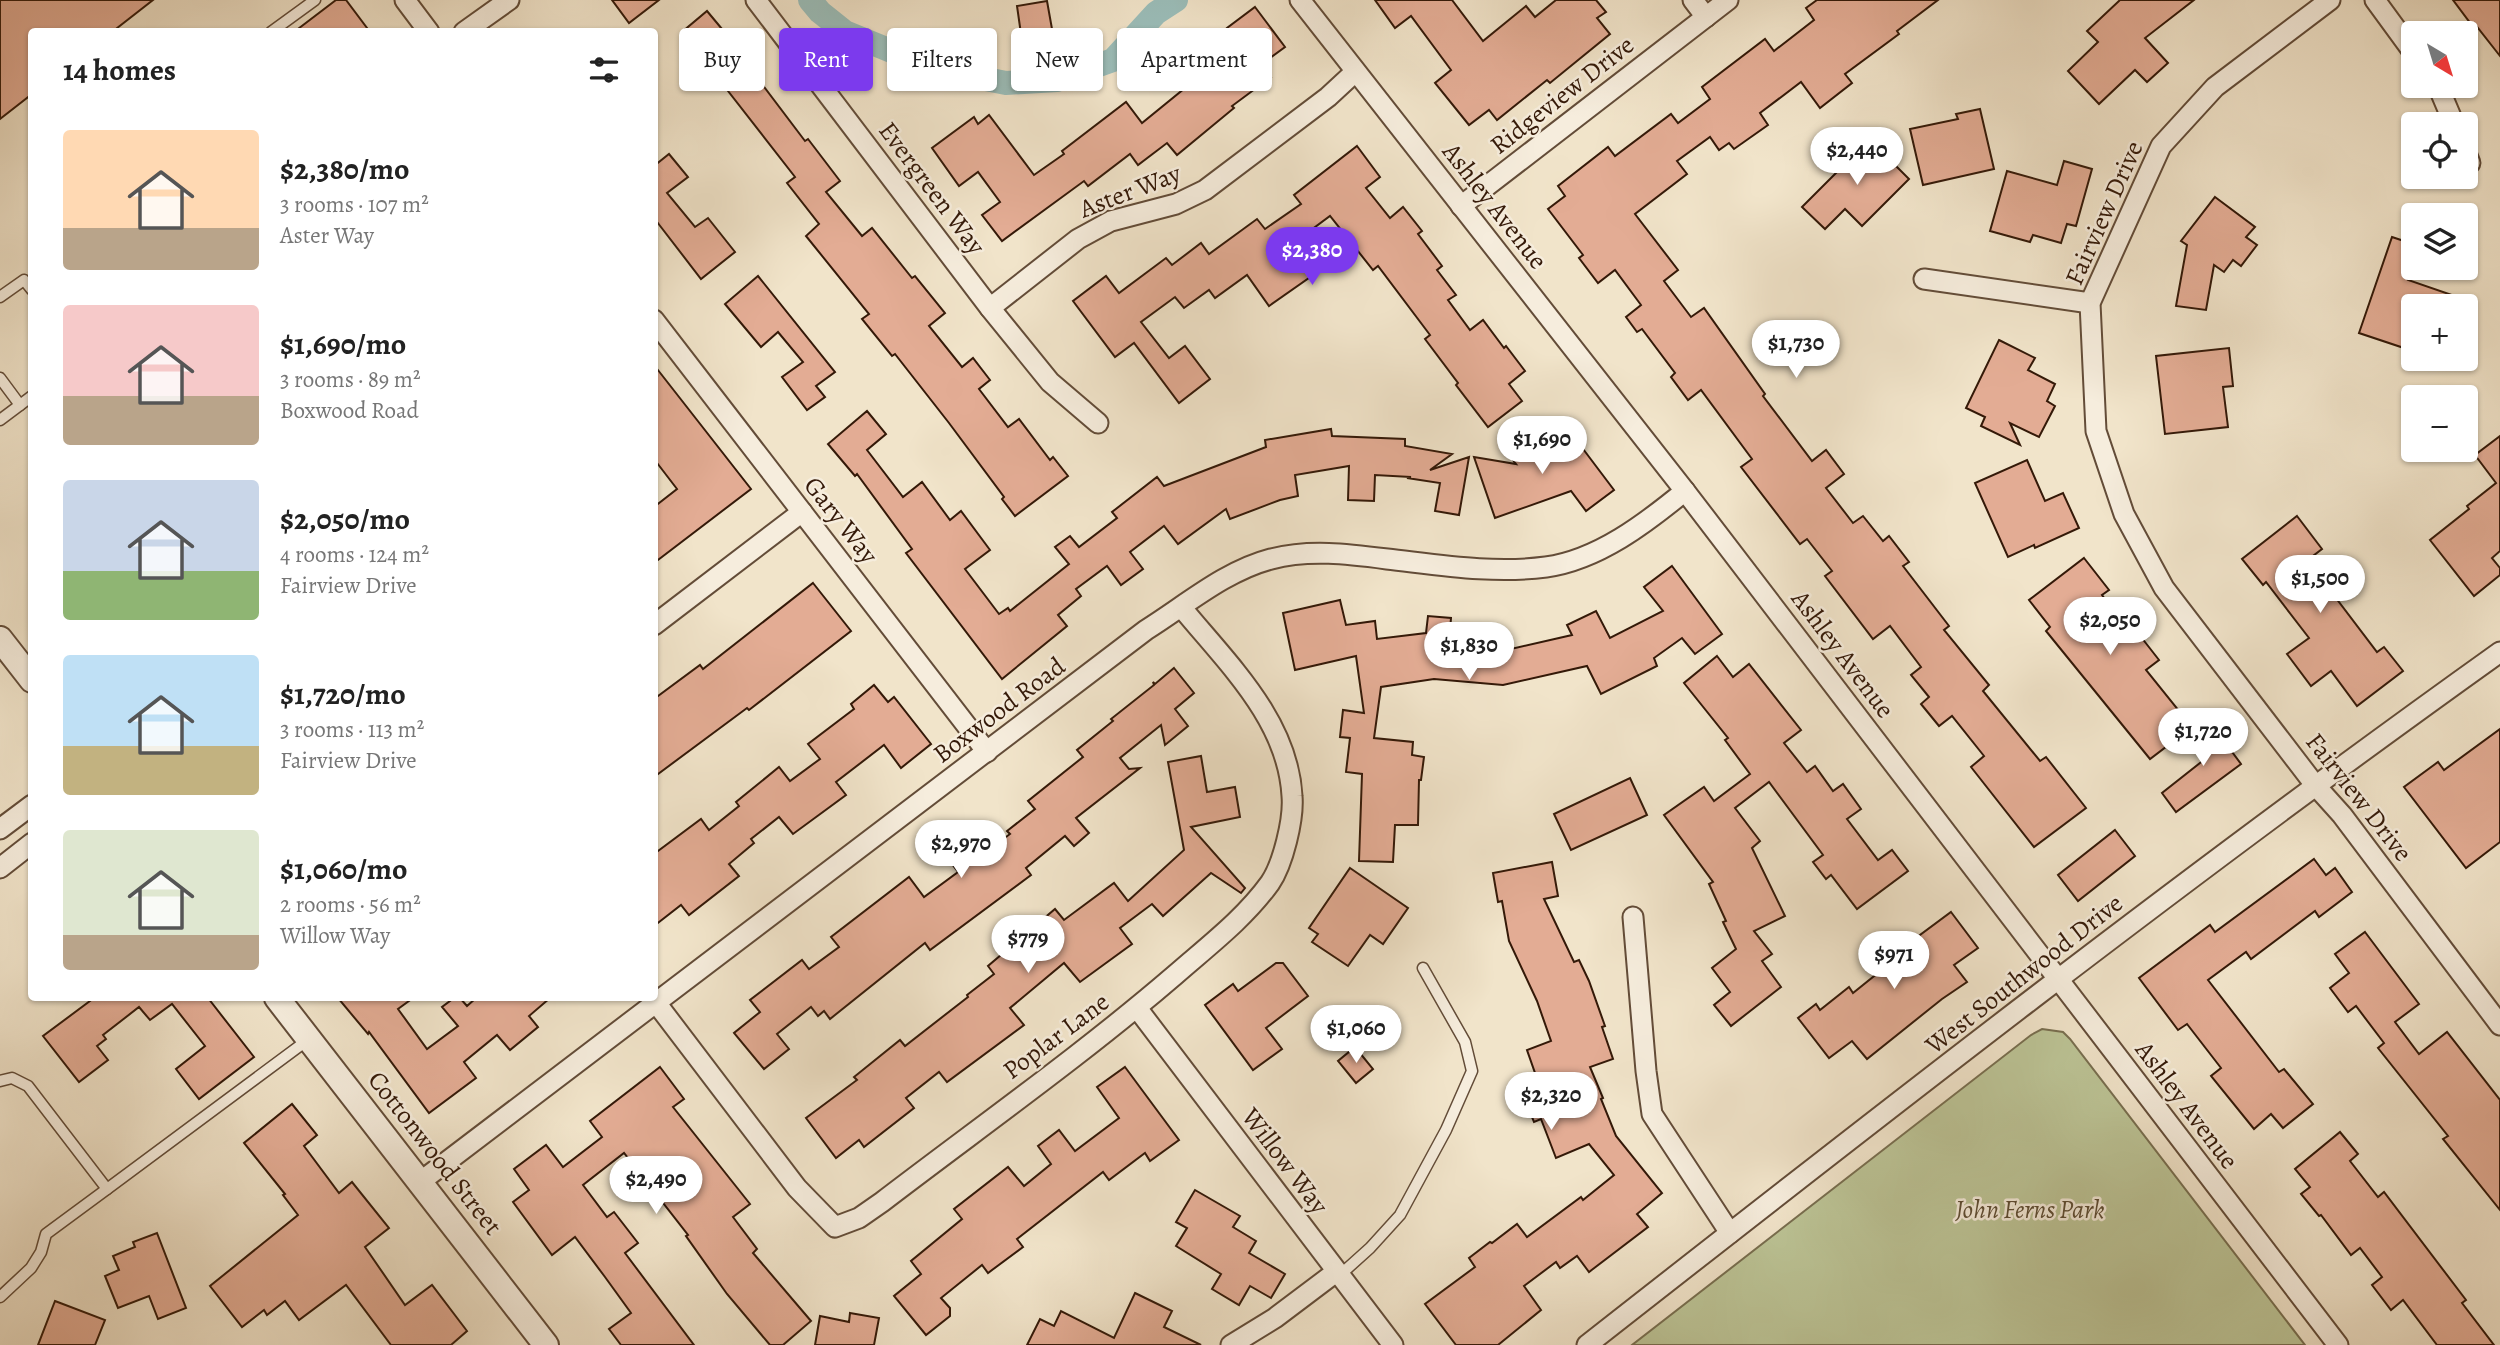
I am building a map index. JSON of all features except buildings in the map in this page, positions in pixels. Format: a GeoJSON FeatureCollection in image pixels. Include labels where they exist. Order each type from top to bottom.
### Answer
{"type":"FeatureCollection","features":[{"type":"Feature","properties":{"kind":"street"},"geometry":{"type":"LineString","coordinates":[[405,0],[426,28]]}},
{"type":"Feature","properties":{"kind":"street"},"geometry":{"type":"LineString","coordinates":[[470,28],[509,0]]}},
{"type":"Feature","properties":{"kind":"street","name":"Evergreen Way"},"geometry":{"type":"LineString","coordinates":[[756,0],[990,307],[1051,382],[1098,422]]}},
{"type":"Feature","properties":{"kind":"street","name":"Ashley Avenue"},"geometry":{"type":"LineString","coordinates":[[1300,0],[1685,491],[2337,1345]]}},
{"type":"Feature","properties":{"kind":"street"},"geometry":{"type":"LineString","coordinates":[[1693,0],[1706,17]]}},
{"type":"Feature","properties":{"kind":"street","name":"Ridgeview Drive"},"geometry":{"type":"LineString","coordinates":[[1461,206],[1728,0]]}},
{"type":"Feature","properties":{"kind":"street","name":"Fairview Drive"},"geometry":{"type":"LineString","coordinates":[[2330,0],[2215,87],[2161,146],[2090,303],[2096,431],[2123,514],[2164,588],[2315,785],[2342,815],[2500,1026]]}},
{"type":"Feature","properties":{"kind":"street"},"geometry":{"type":"LineString","coordinates":[[2375,0],[2401,36]]}},
{"type":"Feature","properties":{"kind":"street","name":"Aster Way"},"geometry":{"type":"LineString","coordinates":[[990,307],[1078,239],[1111,221],[1176,204],[1205,190],[1328,97],[1355,72]]}},
{"type":"Feature","properties":{"kind":"street"},"geometry":{"type":"LineString","coordinates":[[1924,279],[2090,303]]}},
{"type":"Feature","properties":{"kind":"street","name":"Gary Way"},"geometry":{"type":"LineString","coordinates":[[658,325],[987,752]]}},
{"type":"Feature","properties":{"kind":"street","name":"Boxwood Road"},"geometry":{"type":"LineString","coordinates":[[420,1182],[1146,630],[1241,568],[1305,553],[1357,555],[1482,570],[1548,567],[1586,556],[1618,539],[1685,491]]}},
{"type":"Feature","properties":{"kind":"street"},"geometry":{"type":"LineString","coordinates":[[658,622],[802,512]]}},
{"type":"Feature","properties":{"kind":"street","name":"Poplar Lane"},"geometry":{"type":"LineString","coordinates":[[657,1004],[797,1188],[835,1227],[859,1217],[882,1202],[1137,1008],[1246,913],[1272,880],[1286,843],[1293,797],[1285,760],[1270,720],[1252,693],[1182,608]]}},
{"type":"Feature","properties":{"kind":"street"},"geometry":{"type":"LineString","coordinates":[[0,639],[28,675]]}},
{"type":"Feature","properties":{"kind":"street","name":"West Southwood Drive"},"geometry":{"type":"LineString","coordinates":[[1587,1345],[2059,978],[2315,785],[2500,652]]}},
{"type":"Feature","properties":{"kind":"street"},"geometry":{"type":"LineString","coordinates":[[0,829],[28,807]]}},
{"type":"Feature","properties":{"kind":"street"},"geometry":{"type":"LineString","coordinates":[[0,868],[28,846]]}},
{"type":"Feature","properties":{"kind":"street"},"geometry":{"type":"LineString","coordinates":[[1633,917],[1652,1114],[1730,1233]]}},
{"type":"Feature","properties":{"kind":"street","name":"Cottonwood Street"},"geometry":{"type":"LineString","coordinates":[[280,1001],[546,1345]]}},
{"type":"Feature","properties":{"kind":"street","name":"Willow Way"},"geometry":{"type":"LineString","coordinates":[[1137,1008],[1393,1345]]}},
{"type":"Feature","properties":{"kind":"street"},"geometry":{"type":"LineString","coordinates":[[1231,1345],[1338,1274]]}},
{"type":"Feature","properties":{"kind":"lane"},"geometry":{"type":"LineString","coordinates":[[276,28],[315,0]]}},
{"type":"Feature","properties":{"kind":"lane"},"geometry":{"type":"LineString","coordinates":[[0,297],[24,280],[28,285]]}},
{"type":"Feature","properties":{"kind":"lane"},"geometry":{"type":"LineString","coordinates":[[0,378],[20,405]]}},
{"type":"Feature","properties":{"kind":"lane"},"geometry":{"type":"LineString","coordinates":[[0,420],[28,399]]}},
{"type":"Feature","properties":{"kind":"lane"},"geometry":{"type":"LineString","coordinates":[[1338,1274],[1370,1248],[1400,1215],[1447,1130],[1472,1071],[1465,1042],[1423,968]]}},
{"type":"Feature","properties":{"kind":"lane"},"geometry":{"type":"LineString","coordinates":[[3,1294],[31,1268],[41,1252],[47,1234],[309,1039]]}},
{"type":"Feature","properties":{"kind":"lane"},"geometry":{"type":"LineString","coordinates":[[0,1081],[12,1077],[28,1086],[107,1189]]}},
{"type":"Feature","properties":{"kind":"green space","name":"John Ferns Park"},"geometry":{"type":"Polygon","coordinates":[[[2042,1029],[2063,1032],[2070,1039],[2305,1345],[1632,1345],[2031,1035],[2042,1029]]]}},
{"type":"Feature","properties":{"kind":"waterway"},"geometry":{"type":"LineString","coordinates":[[810,0],[820,12],[845,32],[935,69],[1006,83],[1057,80],[1113,60],[1156,13],[1176,0]]}}]}
